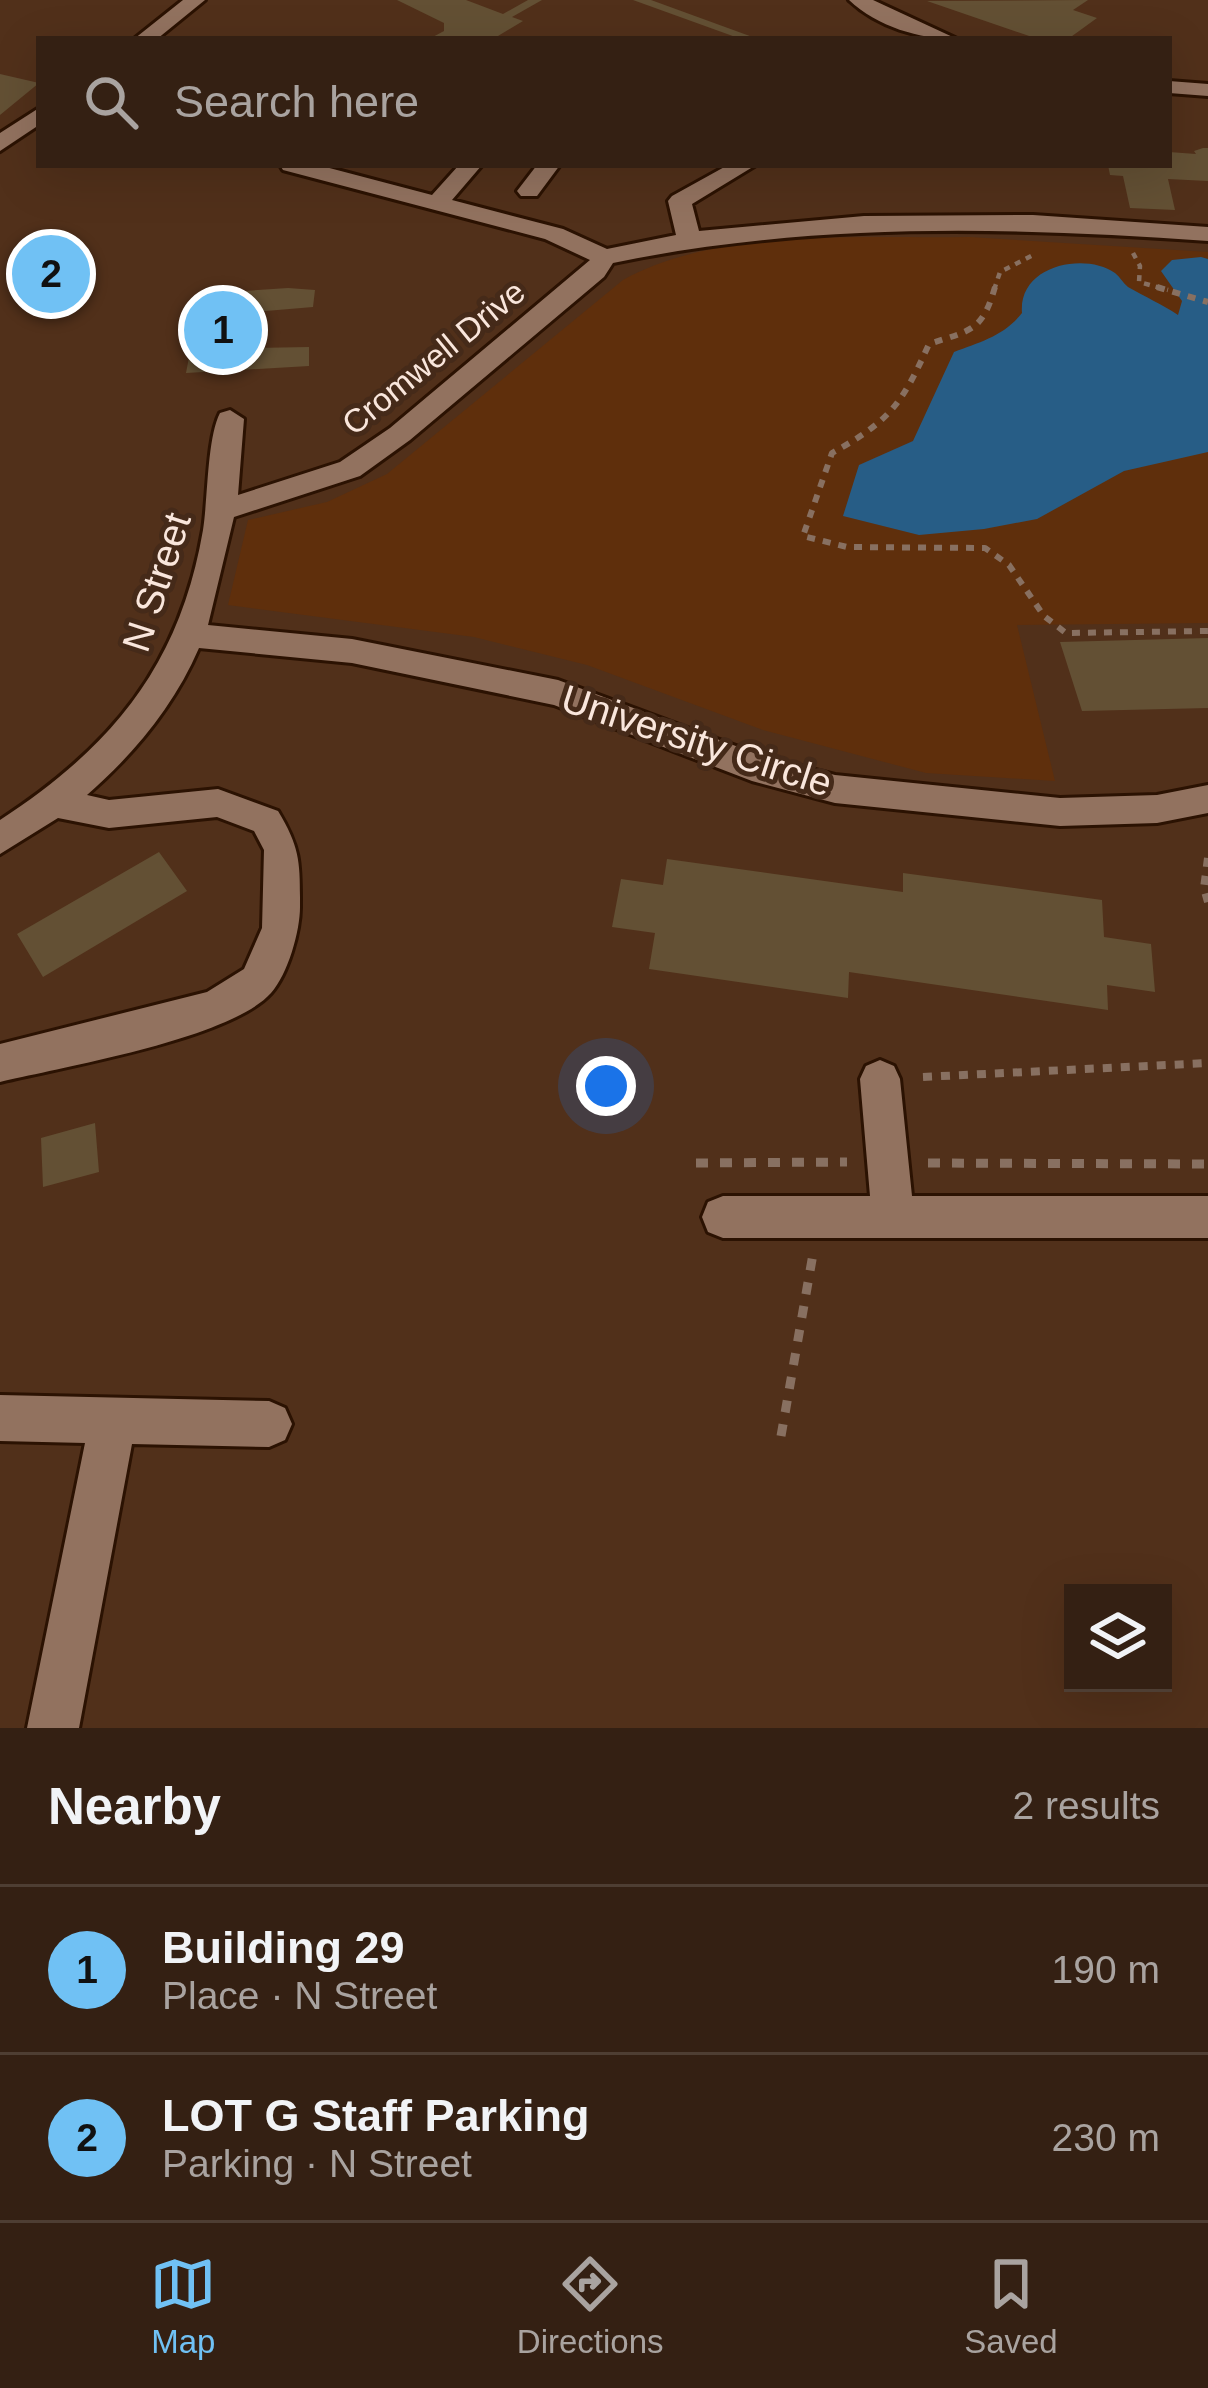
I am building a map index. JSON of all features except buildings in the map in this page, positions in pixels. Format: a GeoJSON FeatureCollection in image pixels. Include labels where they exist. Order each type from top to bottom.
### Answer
{"type":"FeatureCollection","features":[{"type":"Feature","properties":{"kind":"street"},"geometry":{"type":"LineString","coordinates":[[148,36],[195,0]]}},
{"type":"Feature","properties":{"kind":"street"},"geometry":{"type":"LineString","coordinates":[[859,0],[929,36]]}},
{"type":"Feature","properties":{"kind":"street"},"geometry":{"type":"LineString","coordinates":[[1172,87],[1208,90]]}},
{"type":"Feature","properties":{"kind":"street"},"geometry":{"type":"LineString","coordinates":[[0,144],[36,117]]}},
{"type":"Feature","properties":{"kind":"street"},"geometry":{"type":"LineString","coordinates":[[304,168],[554,234],[604,257],[689,239],[919,221],[1033,222],[1208,234]]}},
{"type":"Feature","properties":{"kind":"street"},"geometry":{"type":"LineString","coordinates":[[438,202],[468,168]]}},
{"type":"Feature","properties":{"kind":"street"},"geometry":{"type":"LineString","coordinates":[[529,191],[547,168]]}},
{"type":"Feature","properties":{"kind":"street"},"geometry":{"type":"LineString","coordinates":[[689,239],[680,201],[740,168]]}},
{"type":"Feature","properties":{"kind":"street","name":"Cromwell Drive"},"geometry":{"type":"LineString","coordinates":[[224,510],[350,469],[400,434],[595,272],[604,257]]}},
{"type":"Feature","properties":{"kind":"street","name":"N Street"},"geometry":{"type":"LineString","coordinates":[[0,838],[58,804],[116,753],[156,702],[189,635],[224,510],[230,419]]}},
{"type":"Feature","properties":{"kind":"street","name":"University Circle"},"geometry":{"type":"LineString","coordinates":[[189,635],[352,651],[558,693],[764,771],[835,789],[1060,812],[1157,809],[1208,799]]}},
{"type":"Feature","properties":{"kind":"street"},"geometry":{"type":"LineString","coordinates":[[0,1063],[136,1031],[217,1006],[258,981],[280,928],[282,849],[266,821],[218,803],[109,814],[58,804]]}},
{"type":"Feature","properties":{"kind":"street"},"geometry":{"type":"LineString","coordinates":[[880,1079],[892,1216]]}},
{"type":"Feature","properties":{"kind":"street"},"geometry":{"type":"LineString","coordinates":[[723,1217],[1208,1217]]}},
{"type":"Feature","properties":{"kind":"street"},"geometry":{"type":"LineString","coordinates":[[0,1418],[269,1424]]}},
{"type":"Feature","properties":{"kind":"street"},"geometry":{"type":"LineString","coordinates":[[53,1728],[112,1420]]}},
{"type":"Feature","properties":{"kind":"path"},"geometry":{"type":"LineString","coordinates":[[1127,241],[1140,266],[1138,282],[1208,302]]}},
{"type":"Feature","properties":{"kind":"path"},"geometry":{"type":"LineString","coordinates":[[1046,250],[1000,272],[988,316],[967,331],[929,344],[896,410],[878,428],[832,453],[803,536],[867,551],[890,546],[925,552],[959,545],[988,549],[1010,567],[1054,629],[1066,633],[1208,631]]}},
{"type":"Feature","properties":{"kind":"path"},"geometry":{"type":"LineString","coordinates":[[1208,858],[1208,902]]}},
{"type":"Feature","properties":{"kind":"path"},"geometry":{"type":"LineString","coordinates":[[923,1077],[1208,1063]]}},
{"type":"Feature","properties":{"kind":"path"},"geometry":{"type":"LineString","coordinates":[[696,1163],[1208,1164]]}},
{"type":"Feature","properties":{"kind":"path"},"geometry":{"type":"LineString","coordinates":[[781,1436],[819,1216]]}},
{"type":"Feature","properties":{"kind":"shaded area"},"geometry":{"type":"Polygon","coordinates":[[[0,0],[1208,0],[1208,1728],[0,1728],[0,0]]]}},
{"type":"Feature","properties":{"kind":"shaded area"},"geometry":{"type":"Polygon","coordinates":[[[969,237],[1208,252],[1208,623],[1017,625],[1055,781],[926,773],[763,730],[587,665],[474,637],[228,605],[248,520],[327,502],[387,474],[623,280],[661,263],[745,244],[969,237]]]}},
{"type":"Feature","properties":{"kind":"water"},"geometry":{"type":"Polygon","coordinates":[[[1208,259],[1208,452],[1124,471],[1037,519],[984,529],[919,535],[843,516],[859,465],[913,441],[954,352],[1015,321],[1031,284],[1042,274],[1071,264],[1102,267],[1178,315],[1182,301],[1161,271],[1172,260],[1208,259]]]}},
{"type":"Feature","properties":{"kind":"place","name":"LOT G Staff Parking"},"geometry":{"type":"Point","coordinates":[51,274]}},
{"type":"Feature","properties":{"kind":"place","name":"Building 29"},"geometry":{"type":"Point","coordinates":[223,330]}}]}
